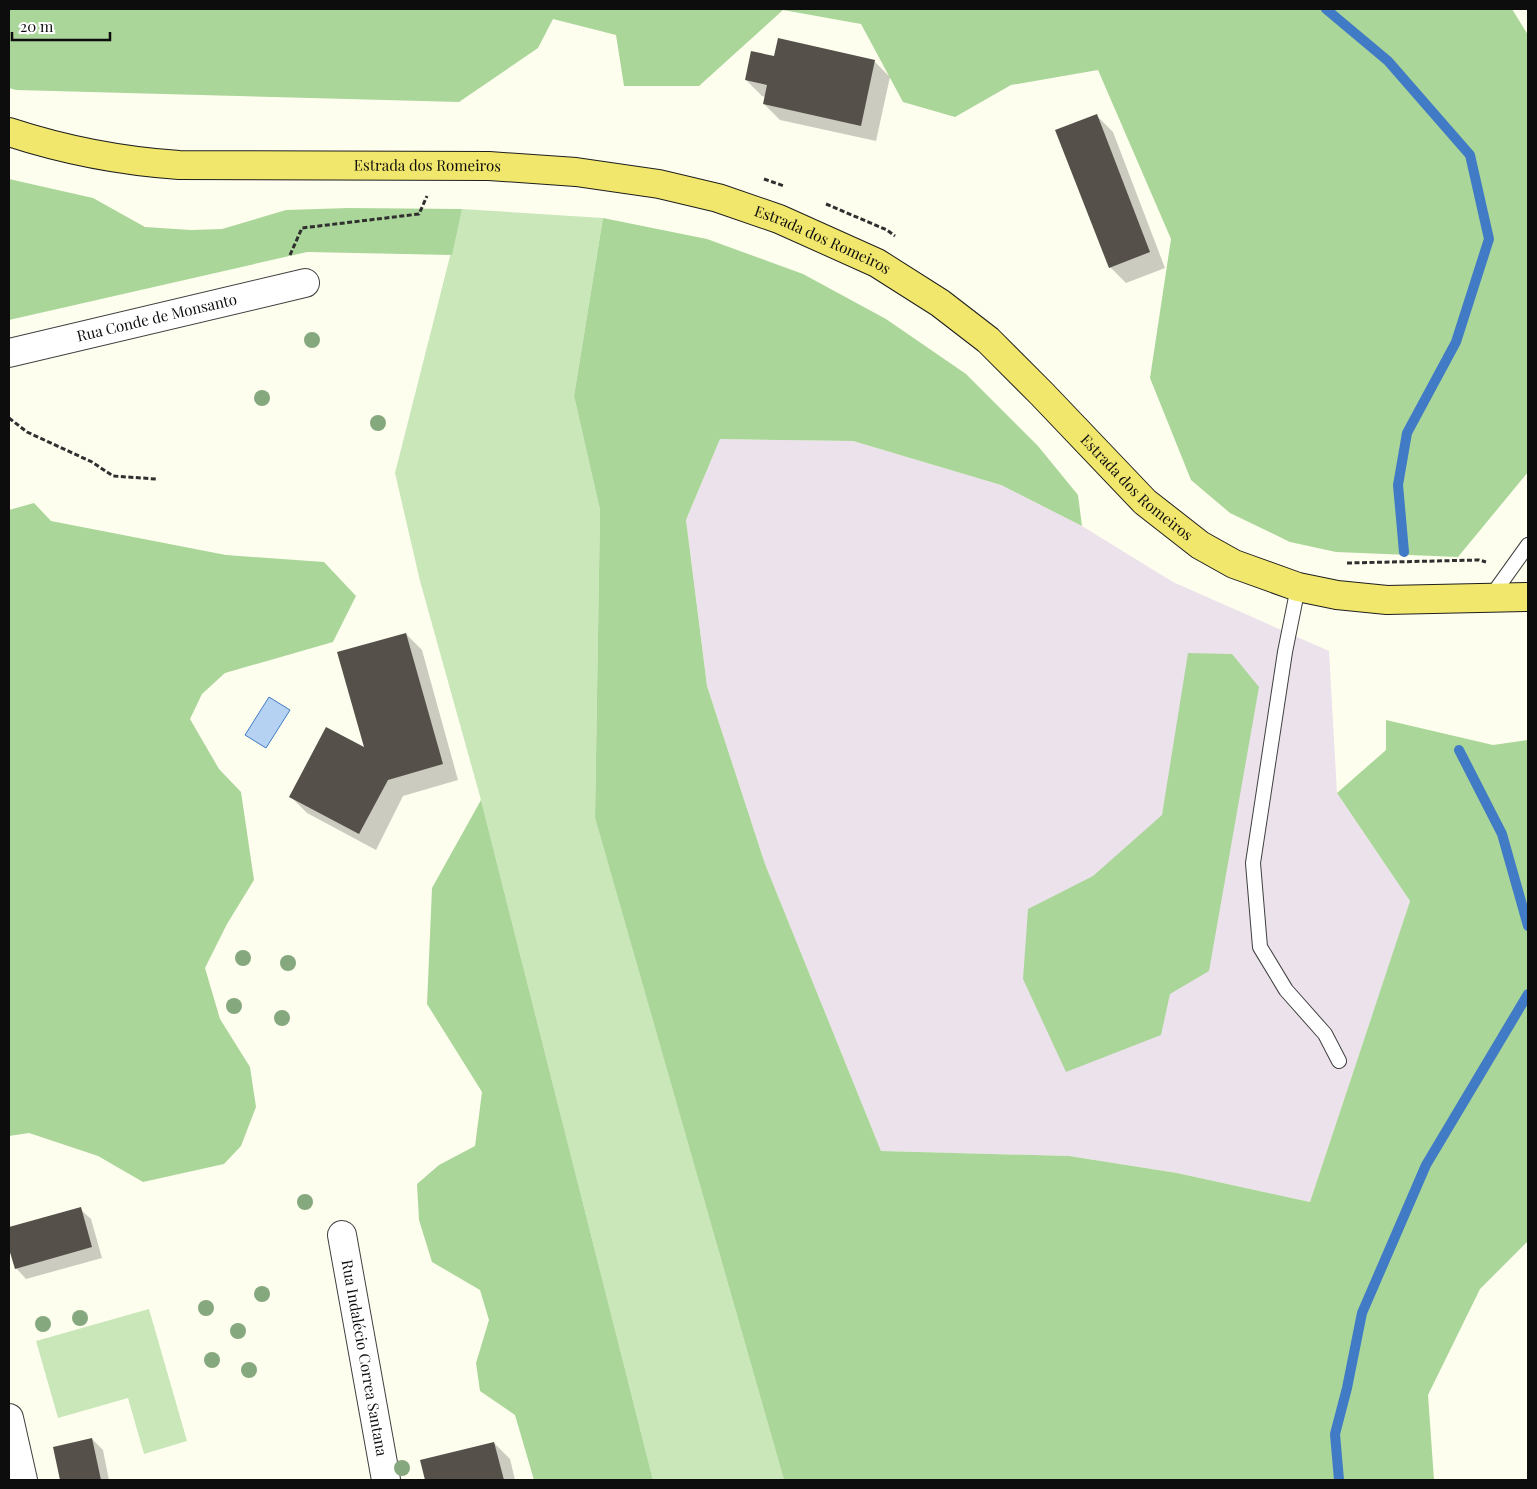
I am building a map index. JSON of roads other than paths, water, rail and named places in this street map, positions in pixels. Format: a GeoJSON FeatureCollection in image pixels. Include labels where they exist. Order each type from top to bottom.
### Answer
{"type":"FeatureCollection","features":[{"type":"Feature","properties":{"kind":"main road","name":"Estrada dos Romeiros"},"geometry":{"type":"LineString","coordinates":[[9,132],[39,142],[135,162],[179,166],[489,166],[576,172],[659,184],[718,198],[780,219],[877,263],[940,303],[988,340],[1145,502],[1200,545],[1234,564],[1298,587],[1337,595],[1388,600],[1528,597]]}},
{"type":"Feature","properties":{"kind":"street","name":"Rua Conde de Monsanto"},"geometry":{"type":"LineString","coordinates":[[9,353],[305,282]]}},
{"type":"Feature","properties":{"kind":"street","name":"Rua Indalécio Correa Santana"},"geometry":{"type":"LineString","coordinates":[[342,1235],[386,1480]]}},
{"type":"Feature","properties":{"kind":"street"},"geometry":{"type":"LineString","coordinates":[[9,1418],[23,1480]]}},
{"type":"Feature","properties":{"kind":"lane"},"geometry":{"type":"LineString","coordinates":[[1490,598],[1528,545]]}},
{"type":"Feature","properties":{"kind":"lane"},"geometry":{"type":"LineString","coordinates":[[1298,587],[1285,652],[1253,863],[1260,946],[1286,990],[1325,1034],[1339,1061]]}},
{"type":"Feature","properties":{"kind":"water"},"geometry":{"type":"Polygon","coordinates":[[[269,697],[290,710],[266,748],[245,735],[269,697]]]}},
{"type":"Feature","properties":{"kind":"waterway"},"geometry":{"type":"LineString","coordinates":[[1326,9],[1388,61],[1470,155],[1489,239],[1456,342],[1407,433],[1398,485],[1404,552]]}},
{"type":"Feature","properties":{"kind":"waterway"},"geometry":{"type":"LineString","coordinates":[[1459,750],[1502,834],[1528,926]]}},
{"type":"Feature","properties":{"kind":"waterway"},"geometry":{"type":"LineString","coordinates":[[1339,1480],[1335,1434],[1347,1388],[1362,1313],[1426,1165],[1528,994]]}}]}
